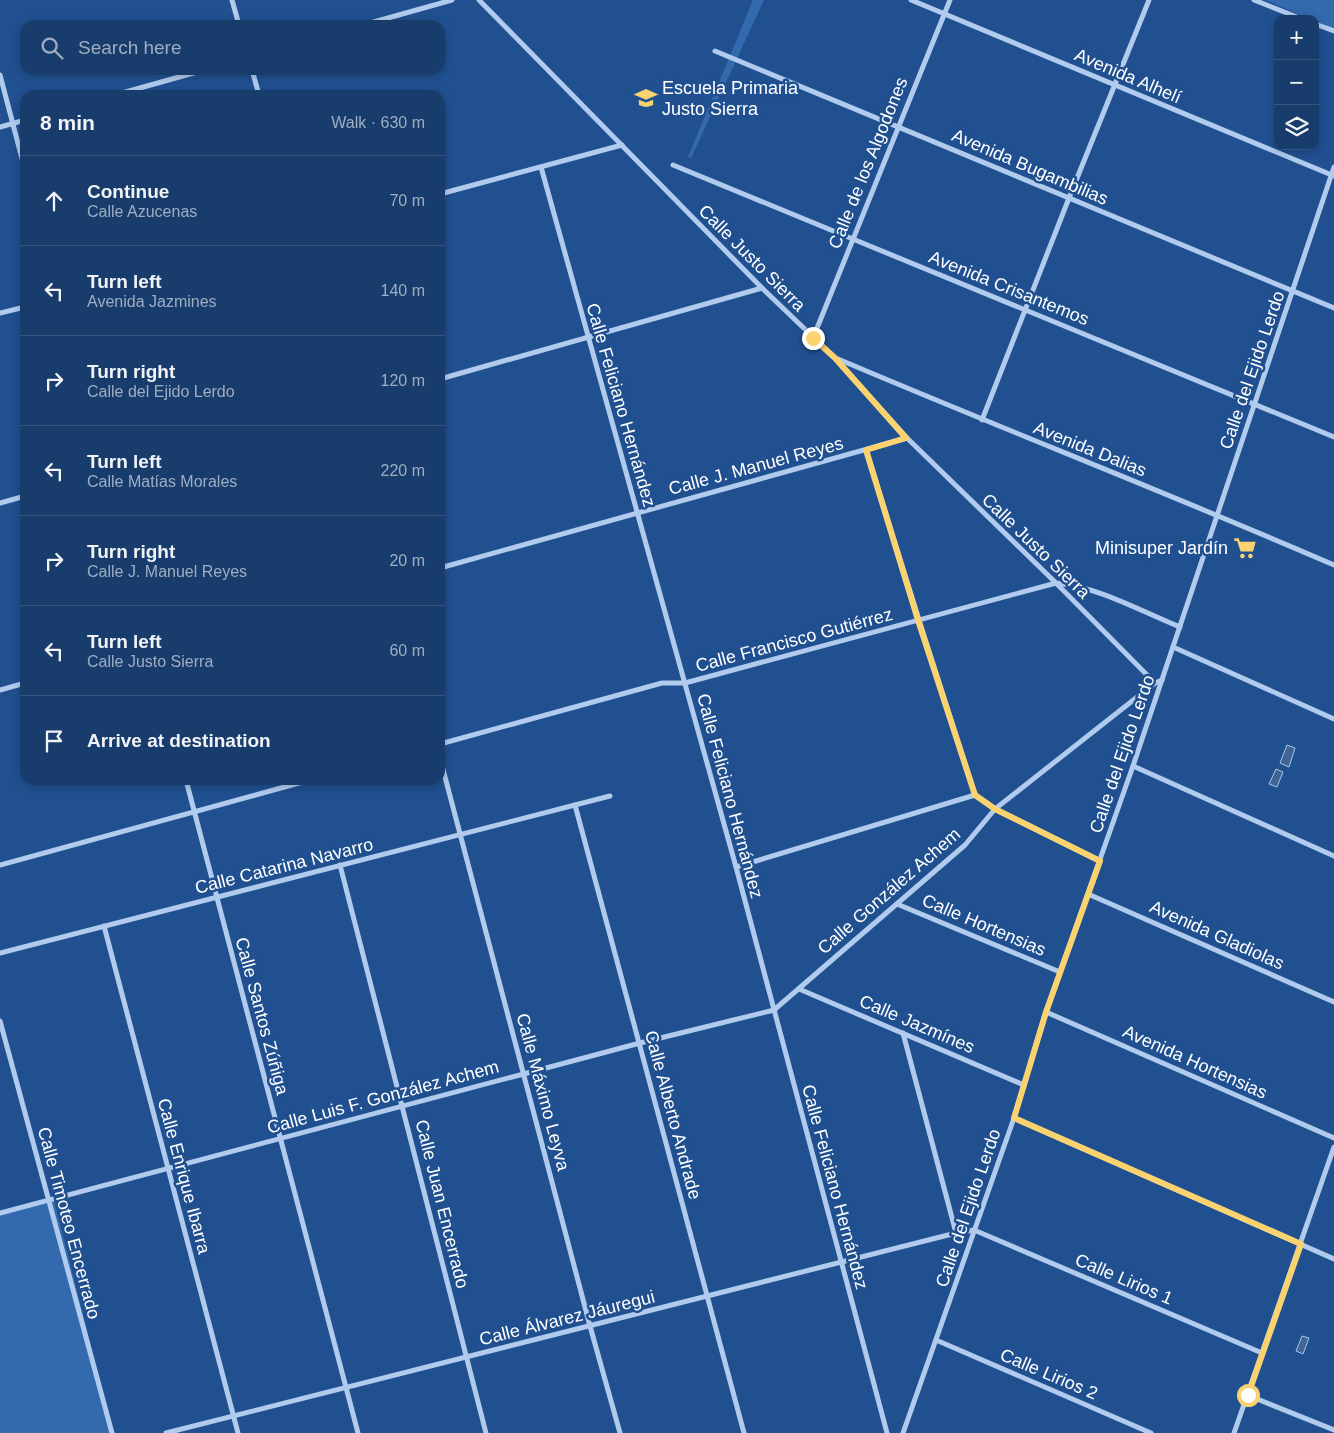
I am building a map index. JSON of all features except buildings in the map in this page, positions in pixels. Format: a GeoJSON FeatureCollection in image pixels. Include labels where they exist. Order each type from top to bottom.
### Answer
{"type":"FeatureCollection","features":[{"type":"Feature","properties":{"kind":"street"},"geometry":{"type":"LineString","coordinates":[[232,0],[238,20]]}},
{"type":"Feature","properties":{"kind":"street"},"geometry":{"type":"LineString","coordinates":[[381,20],[452,0]]}},
{"type":"Feature","properties":{"kind":"street","name":"Calle Justo Sierra"},"geometry":{"type":"LineString","coordinates":[[478,0],[762,288],[835,358],[906,438],[1056,583],[1155,683]]}},
{"type":"Feature","properties":{"kind":"street","name":"Avenida Alhelí"},"geometry":{"type":"LineString","coordinates":[[911,0],[1333,176]]}},
{"type":"Feature","properties":{"kind":"street","name":"Calle de los Algodones"},"geometry":{"type":"LineString","coordinates":[[813,338],[950,0]]}},
{"type":"Feature","properties":{"kind":"street"},"geometry":{"type":"LineString","coordinates":[[982,420],[1149,0]]}},
{"type":"Feature","properties":{"kind":"street"},"geometry":{"type":"LineString","coordinates":[[1254,0],[1292,15]]}},
{"type":"Feature","properties":{"kind":"street"},"geometry":{"type":"LineString","coordinates":[[1319,25],[1334,31]]}},
{"type":"Feature","properties":{"kind":"street","name":"Avenida Bugambilias"},"geometry":{"type":"LineString","coordinates":[[715,51],[1334,308]]}},
{"type":"Feature","properties":{"kind":"street"},"geometry":{"type":"LineString","coordinates":[[0,75],[20,151]]}},
{"type":"Feature","properties":{"kind":"street"},"geometry":{"type":"LineString","coordinates":[[133,90],[186,75]]}},
{"type":"Feature","properties":{"kind":"street"},"geometry":{"type":"LineString","coordinates":[[253,75],[258,90]]}},
{"type":"Feature","properties":{"kind":"street"},"geometry":{"type":"LineString","coordinates":[[0,127],[20,122]]}},
{"type":"Feature","properties":{"kind":"street"},"geometry":{"type":"LineString","coordinates":[[445,193],[622,145]]}},
{"type":"Feature","properties":{"kind":"street","name":"Avenida Crisantemos"},"geometry":{"type":"LineString","coordinates":[[672,165],[1334,437]]}},
{"type":"Feature","properties":{"kind":"street","name":"Calle Feliciano Hernández"},"geometry":{"type":"LineString","coordinates":[[541,167],[736,867],[886,1433]]}},
{"type":"Feature","properties":{"kind":"street","name":"Calle del Ejido Lerdo"},"geometry":{"type":"LineString","coordinates":[[903,1433],[1014,1118],[1046,1012],[1133,766],[1333,176],[1334,167]]}},
{"type":"Feature","properties":{"kind":"street"},"geometry":{"type":"LineString","coordinates":[[445,378],[762,288]]}},
{"type":"Feature","properties":{"kind":"street"},"geometry":{"type":"LineString","coordinates":[[0,313],[20,308]]}},
{"type":"Feature","properties":{"kind":"street","name":"Avenida Dalias"},"geometry":{"type":"LineString","coordinates":[[835,358],[982,420],[1218,515],[1334,565]]}},
{"type":"Feature","properties":{"kind":"street","name":"Calle J. Manuel Reyes"},"geometry":{"type":"LineString","coordinates":[[445,567],[906,438]]}},
{"type":"Feature","properties":{"kind":"street"},"geometry":{"type":"LineString","coordinates":[[866,450],[918,620],[975,795],[995,809],[1100,861]]}},
{"type":"Feature","properties":{"kind":"street"},"geometry":{"type":"LineString","coordinates":[[0,503],[20,497]]}},
{"type":"Feature","properties":{"kind":"street","name":"Calle Francisco Gutiérrez"},"geometry":{"type":"LineString","coordinates":[[445,743],[662,683],[685,684],[1056,583],[1074,585],[1112,598],[1180,627]]}},
{"type":"Feature","properties":{"kind":"street"},"geometry":{"type":"LineString","coordinates":[[1172,647],[1334,719]]}},
{"type":"Feature","properties":{"kind":"street","name":"Calle González Achem"},"geometry":{"type":"LineString","coordinates":[[774,1010],[965,845],[995,809],[1155,683],[1162,680]]}},
{"type":"Feature","properties":{"kind":"street"},"geometry":{"type":"LineString","coordinates":[[0,690],[20,684]]}},
{"type":"Feature","properties":{"kind":"street"},"geometry":{"type":"LineString","coordinates":[[1133,766],[1334,856]]}},
{"type":"Feature","properties":{"kind":"street","name":"Calle Máximo Leyva"},"geometry":{"type":"LineString","coordinates":[[445,777],[620,1433]]}},
{"type":"Feature","properties":{"kind":"street","name":"Calle Santos Zúñiga"},"geometry":{"type":"LineString","coordinates":[[187,785],[358,1433]]}},
{"type":"Feature","properties":{"kind":"street"},"geometry":{"type":"LineString","coordinates":[[0,865],[292,785]]}},
{"type":"Feature","properties":{"kind":"street"},"geometry":{"type":"LineString","coordinates":[[736,867],[975,795]]}},
{"type":"Feature","properties":{"kind":"street","name":"Calle Catarina Navarro"},"geometry":{"type":"LineString","coordinates":[[0,953],[610,796]]}},
{"type":"Feature","properties":{"kind":"street","name":"Calle Alberto Andrade"},"geometry":{"type":"LineString","coordinates":[[575,805],[744,1433]]}},
{"type":"Feature","properties":{"kind":"street","name":"Calle Juan Encerrado"},"geometry":{"type":"LineString","coordinates":[[340,865],[486,1433]]}},
{"type":"Feature","properties":{"kind":"street","name":"Avenida Gladiolas"},"geometry":{"type":"LineString","coordinates":[[1088,894],[1334,1002]]}},
{"type":"Feature","properties":{"kind":"street","name":"Calle Hortensias"},"geometry":{"type":"LineString","coordinates":[[897,904],[1060,972]]}},
{"type":"Feature","properties":{"kind":"street","name":"Calle Enrique Ibarra"},"geometry":{"type":"LineString","coordinates":[[104,926],[238,1433]]}},
{"type":"Feature","properties":{"kind":"street","name":"Calle Jazmínes"},"geometry":{"type":"LineString","coordinates":[[799,989],[1024,1085]]}},
{"type":"Feature","properties":{"kind":"street","name":"Calle Luis F. González Achem"},"geometry":{"type":"LineString","coordinates":[[0,1213],[640,1043],[774,1010]]}},
{"type":"Feature","properties":{"kind":"street","name":"Avenida Hortensias"},"geometry":{"type":"LineString","coordinates":[[1046,1012],[1334,1138]]}},
{"type":"Feature","properties":{"kind":"street","name":"Calle Timoteo Encerrado"},"geometry":{"type":"LineString","coordinates":[[0,1021],[112,1433]]}},
{"type":"Feature","properties":{"kind":"street"},"geometry":{"type":"LineString","coordinates":[[903,1033],[956,1233]]}},
{"type":"Feature","properties":{"kind":"street"},"geometry":{"type":"LineString","coordinates":[[1014,1118],[1334,1259]]}},
{"type":"Feature","properties":{"kind":"street"},"geometry":{"type":"LineString","coordinates":[[1234,1433],[1334,1147]]}},
{"type":"Feature","properties":{"kind":"street","name":"Calle Álvarez Jáuregui"},"geometry":{"type":"LineString","coordinates":[[166,1433],[974,1230]]}},
{"type":"Feature","properties":{"kind":"street","name":"Calle Lirios 1"},"geometry":{"type":"LineString","coordinates":[[974,1230],[1262,1353]]}},
{"type":"Feature","properties":{"kind":"street","name":"Calle Lirios 2"},"geometry":{"type":"LineString","coordinates":[[936,1340],[1151,1433]]}},
{"type":"Feature","properties":{"kind":"street"},"geometry":{"type":"LineString","coordinates":[[1248,1395],[1334,1430]]}},
{"type":"Feature","properties":{"kind":"shaded area"},"geometry":{"type":"Polygon","coordinates":[[[753,0],[764,0],[691,158],[688,157],[753,0]]]}},
{"type":"Feature","properties":{"kind":"shaded area"},"geometry":{"type":"Polygon","coordinates":[[[1265,0],[1334,0],[1334,29],[1319,23],[1319,15],[1301,15],[1265,0]]]}},
{"type":"Feature","properties":{"kind":"shaded area"},"geometry":{"type":"Polygon","coordinates":[[[1287,745],[1295,748],[1289,767],[1280,763],[1287,745]]]}},
{"type":"Feature","properties":{"kind":"shaded area"},"geometry":{"type":"Polygon","coordinates":[[[1276,769],[1283,772],[1277,787],[1269,784],[1276,769]]]}},
{"type":"Feature","properties":{"kind":"shaded area"},"geometry":{"type":"Polygon","coordinates":[[[54,1200],[113,1433],[0,1433],[0,1213],[54,1200]]]}},
{"type":"Feature","properties":{"kind":"shaded area"},"geometry":{"type":"Polygon","coordinates":[[[1302,1336],[1309,1338],[1303,1354],[1296,1351],[1302,1336]]]}},
{"type":"Feature","properties":{"kind":"place","name":"Escuela Primaria Justo Sierra"},"geometry":{"type":"Point","coordinates":[646,98]}},
{"type":"Feature","properties":{"kind":"place","name":"Minisuper Jardín"},"geometry":{"type":"Point","coordinates":[1245,548]}},
{"type":"Feature","properties":{"kind":"route"},"geometry":{"type":"LineString","coordinates":[[813,338],[835,358],[906,438],[866,450],[918,620],[975,795],[995,809],[1100,861],[1046,1012],[1014,1118],[1301,1244],[1248,1395]]}}]}
